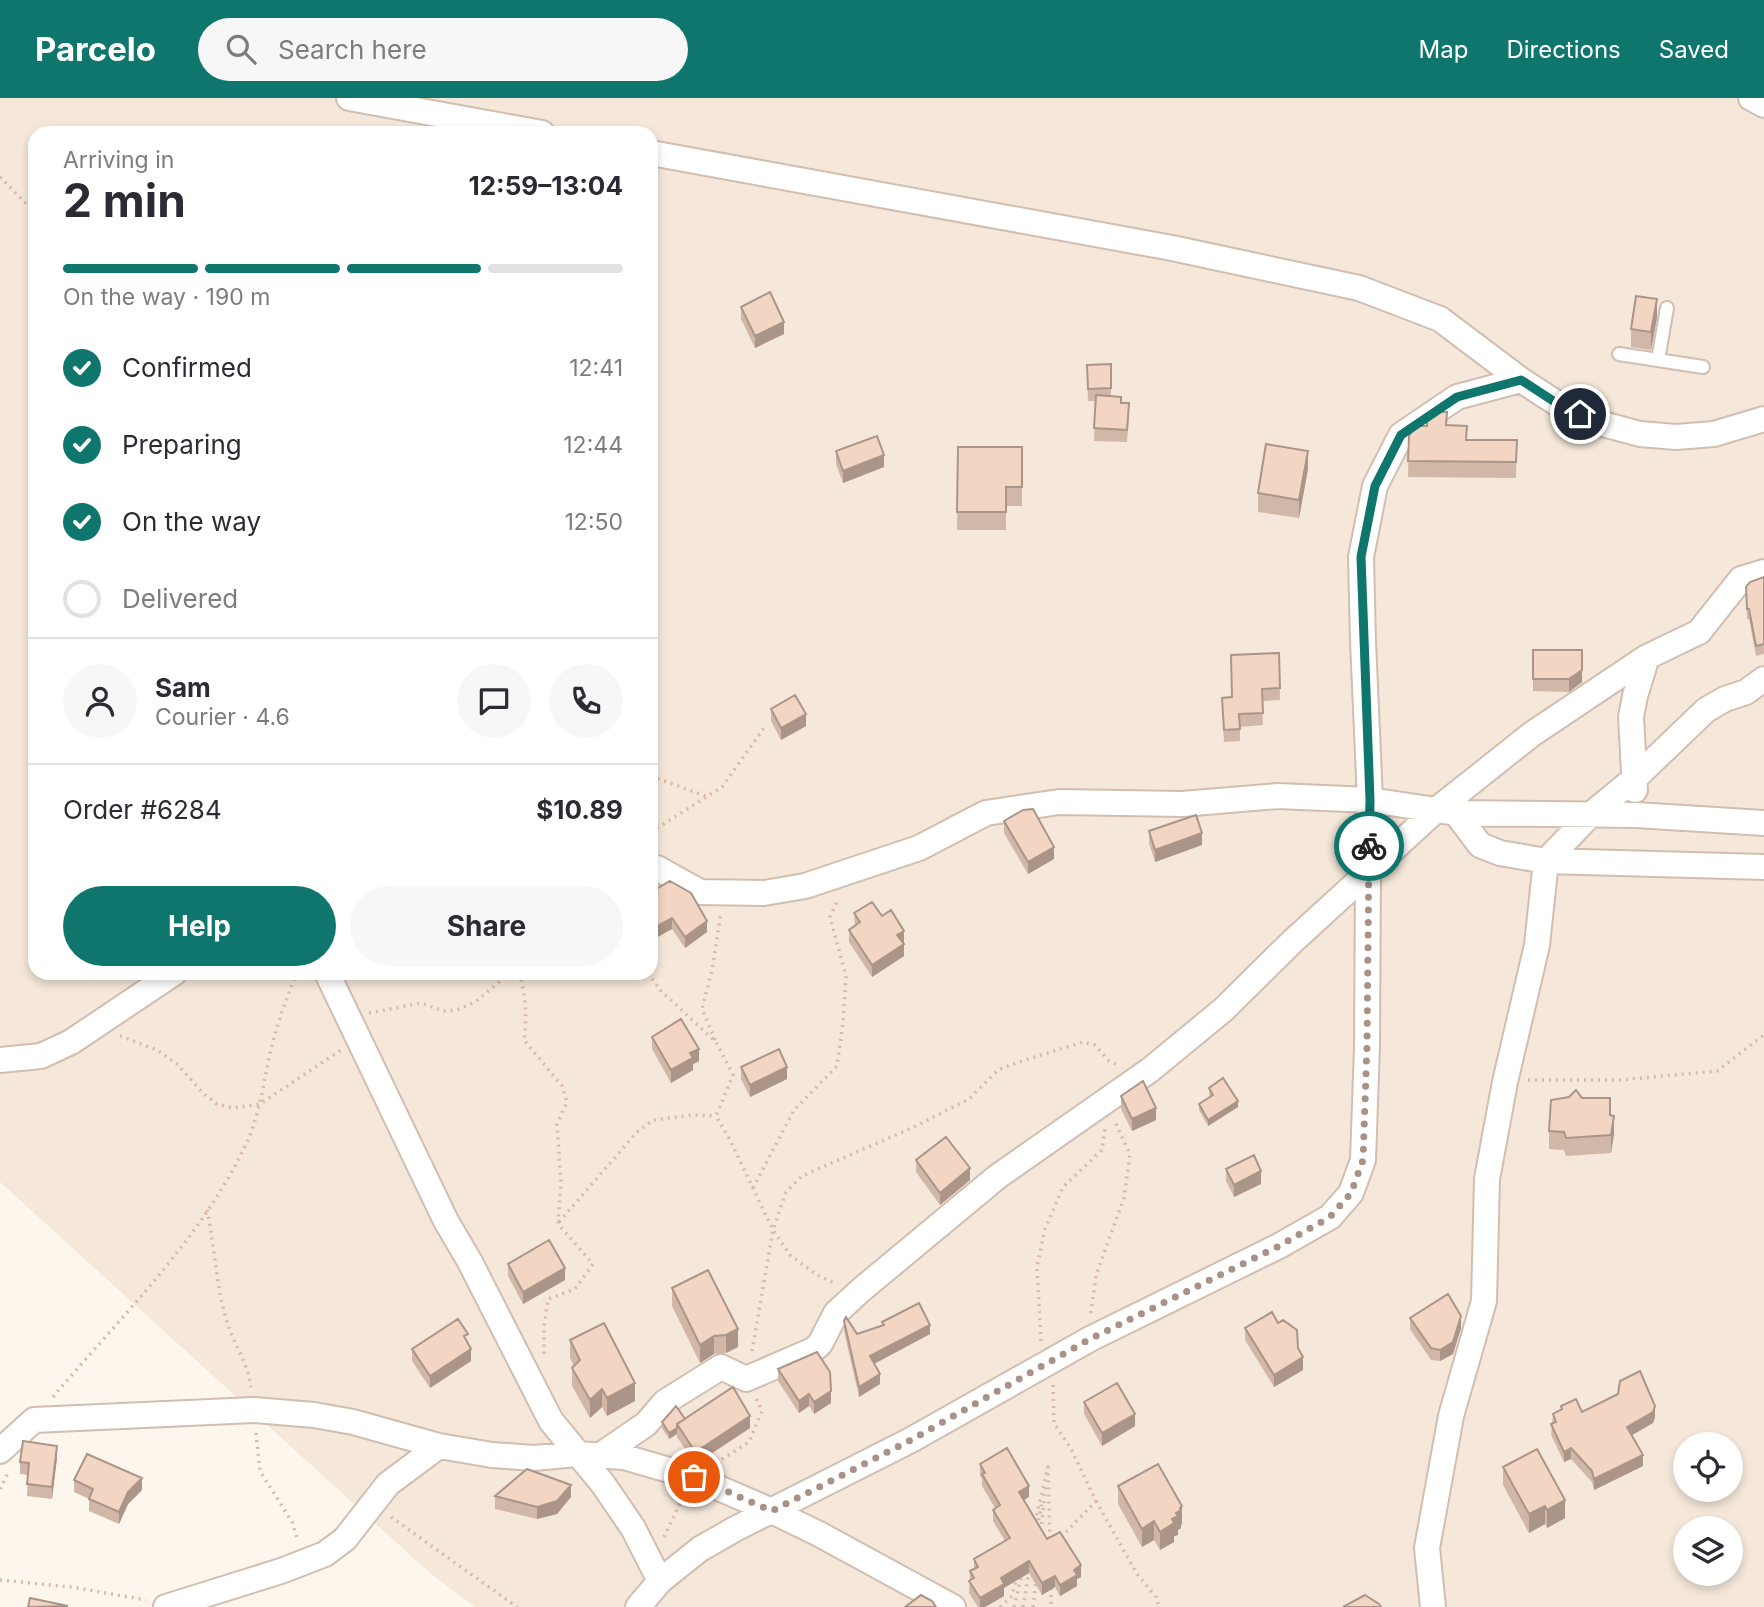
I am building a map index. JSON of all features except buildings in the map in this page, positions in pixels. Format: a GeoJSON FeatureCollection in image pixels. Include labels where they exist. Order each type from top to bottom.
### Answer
{"type":"FeatureCollection","features":[{"type":"Feature","properties":{"kind":"street"},"geometry":{"type":"LineString","coordinates":[[349,98],[503,126]]}},
{"type":"Feature","properties":{"kind":"street"},"geometry":{"type":"LineString","coordinates":[[1751,98],[1764,105]]}},
{"type":"Feature","properties":{"kind":"street"},"geometry":{"type":"LineString","coordinates":[[658,154],[1172,248],[1359,288],[1440,319],[1521,380],[1561,406],[1599,423],[1640,433],[1676,437],[1714,435],[1764,419]]}},
{"type":"Feature","properties":{"kind":"street"},"geometry":{"type":"LineString","coordinates":[[638,1607],[656,1571],[911,1440],[1090,1339],[1279,1246],[1330,1217],[1351,1193],[1363,1160],[1367,1046],[1370,800],[1361,557],[1375,486],[1401,435],[1457,397],[1521,380]]}},
{"type":"Feature","properties":{"kind":"street"},"geometry":{"type":"LineString","coordinates":[[589,1455],[646,1424],[665,1402],[721,1367],[746,1379],[804,1354],[820,1344],[836,1313],[861,1290],[997,1177],[1150,1070],[1223,1010],[1368,873],[1446,812],[1532,734],[1647,657],[1699,632],[1741,579],[1764,572]]}},
{"type":"Feature","properties":{"kind":"street"},"geometry":{"type":"LineString","coordinates":[[1636,815],[1631,717],[1647,657]]}},
{"type":"Feature","properties":{"kind":"street"},"geometry":{"type":"LineString","coordinates":[[1433,1607],[1427,1548],[1451,1416],[1484,1301],[1487,1179],[1505,1082],[1537,945],[1546,861],[1589,816],[1635,778],[1706,710],[1725,699],[1746,692],[1764,679]]}},
{"type":"Feature","properties":{"kind":"street"},"geometry":{"type":"LineString","coordinates":[[658,869],[700,892],[764,892],[792,888],[919,848],[986,813],[1059,802],[1182,804],[1278,796],[1370,800],[1446,812],[1636,815],[1764,823]]}},
{"type":"Feature","properties":{"kind":"street"},"geometry":{"type":"LineString","coordinates":[[1446,812],[1480,845],[1500,853],[1546,861],[1764,867]]}},
{"type":"Feature","properties":{"kind":"street"},"geometry":{"type":"LineString","coordinates":[[0,1060],[41,1056],[71,1042],[163,980]]}},
{"type":"Feature","properties":{"kind":"street"},"geometry":{"type":"LineString","coordinates":[[330,980],[446,1221],[470,1262],[551,1421],[589,1455],[603,1484],[633,1528],[656,1571]]}},
{"type":"Feature","properties":{"kind":"street"},"geometry":{"type":"LineString","coordinates":[[0,1451],[34,1420],[254,1410],[314,1415],[353,1422],[439,1446],[492,1455],[534,1458],[589,1455],[624,1457],[694,1477],[772,1511],[953,1607]]}},
{"type":"Feature","properties":{"kind":"street"},"geometry":{"type":"LineString","coordinates":[[169,1606],[325,1554],[345,1539],[388,1484],[439,1446]]}},
{"type":"Feature","properties":{"kind":"lane"},"geometry":{"type":"LineString","coordinates":[[1658,360],[1667,308]]}},
{"type":"Feature","properties":{"kind":"lane"},"geometry":{"type":"LineString","coordinates":[[1619,355],[1703,367]]}},
{"type":"Feature","properties":{"kind":"path"},"geometry":{"type":"LineString","coordinates":[[0,177],[28,206]]}},
{"type":"Feature","properties":{"kind":"path"},"geometry":{"type":"LineString","coordinates":[[658,828],[722,787],[764,728]]}},
{"type":"Feature","properties":{"kind":"path"},"geometry":{"type":"LineString","coordinates":[[658,779],[708,797]]}},
{"type":"Feature","properties":{"kind":"path"},"geometry":{"type":"LineString","coordinates":[[753,1188],[794,1110],[836,1066],[843,1023],[846,976],[830,918],[851,871]]}},
{"type":"Feature","properties":{"kind":"path"},"geometry":{"type":"LineString","coordinates":[[716,1116],[733,1075],[702,1009],[712,971],[725,893]]}},
{"type":"Feature","properties":{"kind":"path"},"geometry":{"type":"LineString","coordinates":[[34,1420],[153,1282],[208,1210],[248,1140],[260,1104],[280,1016],[294,980]]}},
{"type":"Feature","properties":{"kind":"path"},"geometry":{"type":"LineString","coordinates":[[92,1027],[157,1050],[177,1064],[203,1093],[217,1104],[233,1108],[260,1104],[352,1028],[421,1003],[443,1011],[457,1010],[475,1002],[502,980]]}},
{"type":"Feature","properties":{"kind":"path"},"geometry":{"type":"LineString","coordinates":[[521,980],[526,1026],[524,1040],[562,1086],[567,1102],[557,1124],[561,1182],[558,1224],[593,1264],[575,1289],[548,1299],[544,1327],[544,1367]]}},
{"type":"Feature","properties":{"kind":"path"},"geometry":{"type":"LineString","coordinates":[[653,980],[661,991],[716,1042]]}},
{"type":"Feature","properties":{"kind":"path"},"geometry":{"type":"LineString","coordinates":[[1505,1082],[1620,1080],[1717,1071],[1764,1035]]}},
{"type":"Feature","properties":{"kind":"path"},"geometry":{"type":"LineString","coordinates":[[656,1571],[694,1477],[750,1443],[762,1410],[746,1379],[773,1230],[786,1192],[802,1176],[914,1127],[969,1099],[998,1070],[1083,1042],[1095,1045],[1114,1065],[1150,1070]]}},
{"type":"Feature","properties":{"kind":"path"},"geometry":{"type":"LineString","coordinates":[[558,1224],[637,1132],[653,1120],[693,1115],[716,1116]]}},
{"type":"Feature","properties":{"kind":"path"},"geometry":{"type":"LineString","coordinates":[[716,1116],[773,1230],[790,1255],[817,1275],[841,1287],[861,1290]]}},
{"type":"Feature","properties":{"kind":"path"},"geometry":{"type":"LineString","coordinates":[[1106,1117],[1102,1150],[1063,1186],[1045,1229],[1037,1267],[1041,1340],[1054,1391],[1054,1423],[1071,1449],[1096,1501],[1137,1574],[1156,1597],[1159,1607]]}},
{"type":"Feature","properties":{"kind":"path"},"geometry":{"type":"LineString","coordinates":[[1090,1339],[1096,1275],[1124,1198],[1130,1154],[1113,1118]]}},
{"type":"Feature","properties":{"kind":"path"},"geometry":{"type":"LineString","coordinates":[[208,1210],[220,1292],[228,1324],[250,1377],[260,1472],[292,1522],[305,1562]]}},
{"type":"Feature","properties":{"kind":"path"},"geometry":{"type":"LineString","coordinates":[[1048,1467],[1049,1542],[1067,1531],[1096,1501]]}},
{"type":"Feature","properties":{"kind":"path"},"geometry":{"type":"LineString","coordinates":[[1035,1530],[1048,1467]]}},
{"type":"Feature","properties":{"kind":"path"},"geometry":{"type":"LineString","coordinates":[[1040,1543],[1048,1467]]}},
{"type":"Feature","properties":{"kind":"path"},"geometry":{"type":"LineString","coordinates":[[372,1504],[517,1607]]}},
{"type":"Feature","properties":{"kind":"path"},"geometry":{"type":"LineString","coordinates":[[1014,1607],[1023,1569]]}},
{"type":"Feature","properties":{"kind":"path"},"geometry":{"type":"LineString","coordinates":[[1023,1607],[1030,1569]]}},
{"type":"Feature","properties":{"kind":"path"},"geometry":{"type":"LineString","coordinates":[[1033,1607],[1037,1569]]}},
{"type":"Feature","properties":{"kind":"path"},"geometry":{"type":"LineString","coordinates":[[1000,1607],[1012,1596],[1018,1574]]}},
{"type":"Feature","properties":{"kind":"path"},"geometry":{"type":"LineString","coordinates":[[0,1580],[71,1587],[169,1606]]}},
{"type":"Feature","properties":{"kind":"path"},"geometry":{"type":"LineString","coordinates":[[1050,1581],[1051,1607]]}},
{"type":"Feature","properties":{"kind":"shaded area"},"geometry":{"type":"Polygon","coordinates":[[[0,98],[1764,98],[1764,1607],[475,1607],[431,1574],[0,1182],[0,98]]]}},
{"type":"Feature","properties":{"kind":"way so far"},"geometry":{"type":"LineString","coordinates":[[694,1477],[772,1511],[911,1440],[1090,1339],[1279,1246],[1330,1217],[1351,1193],[1363,1160],[1369,846]]}},
{"type":"Feature","properties":{"kind":"route"},"geometry":{"type":"LineString","coordinates":[[1369,846],[1370,800],[1361,557],[1375,486],[1401,435],[1457,397],[1521,380],[1561,406],[1580,414]]}}]}
